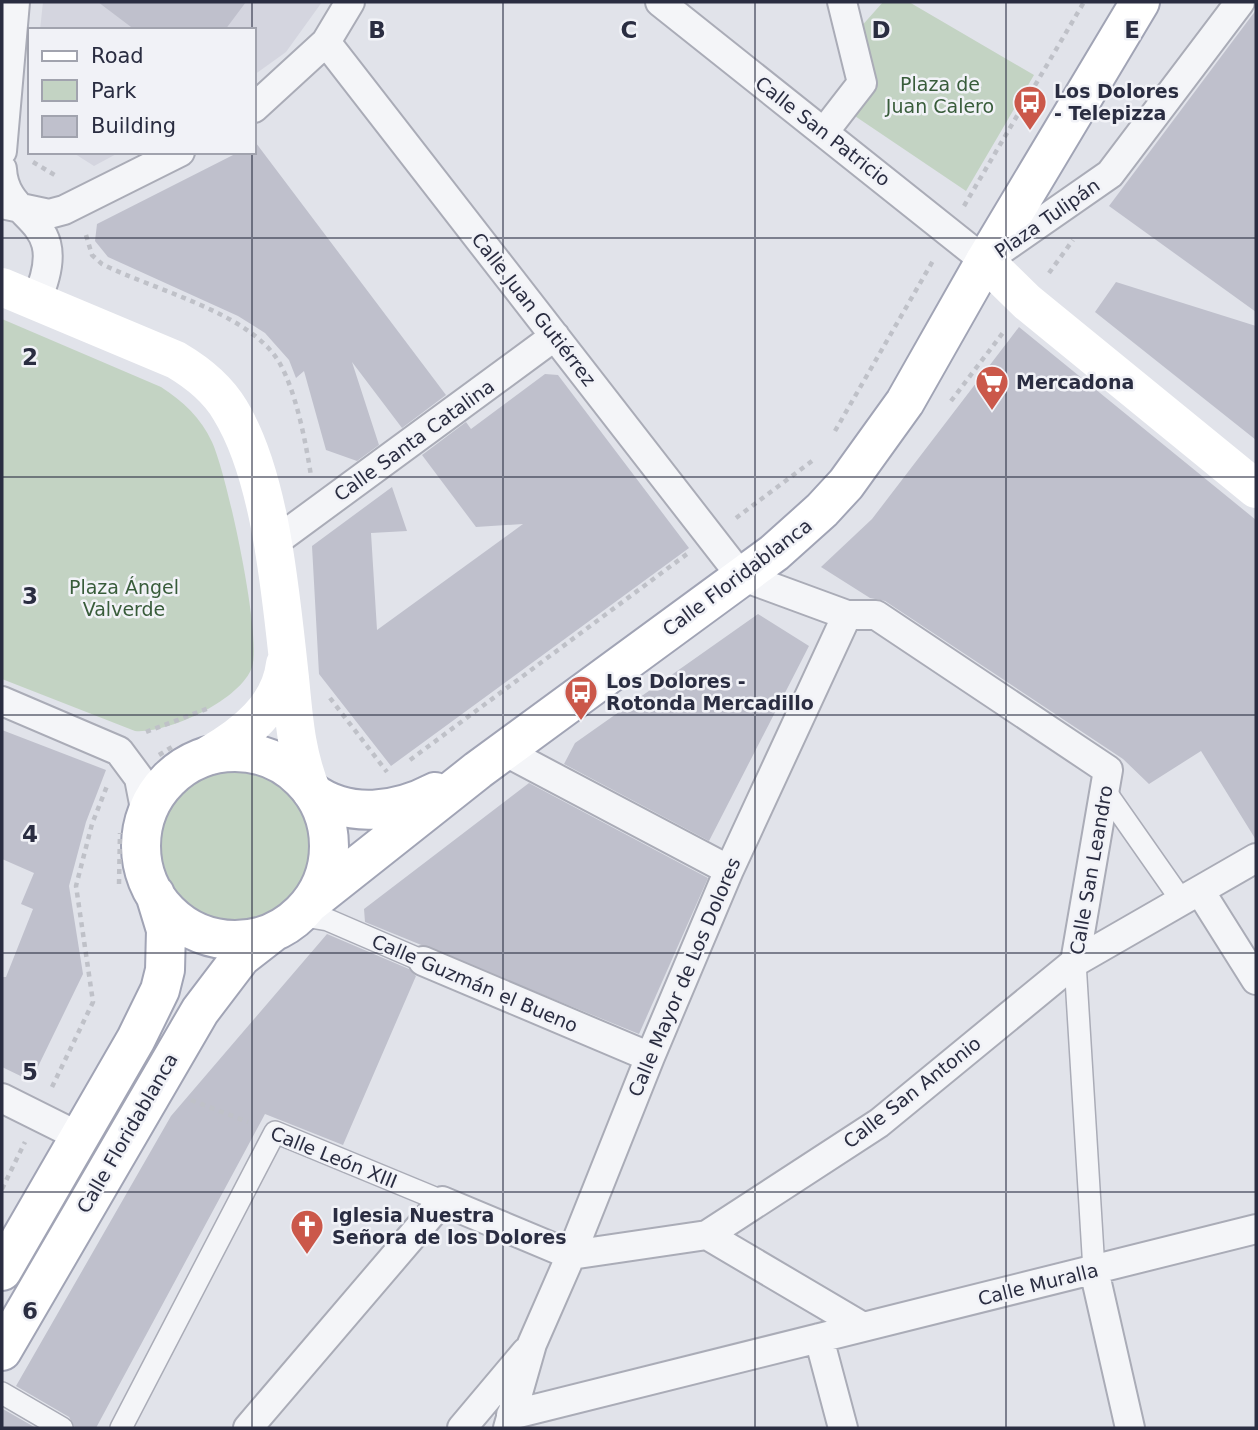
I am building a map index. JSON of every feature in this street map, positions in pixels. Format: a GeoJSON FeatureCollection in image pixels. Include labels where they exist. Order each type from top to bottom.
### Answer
{"type":"FeatureCollection","features":[{"type":"Feature","properties":{"kind":"main road","name":"Plaza Tulipán"},"geometry":{"type":"LineString","coordinates":[[985,261],[1140,2]]}},
{"type":"Feature","properties":{"kind":"main road"},"geometry":{"type":"LineString","coordinates":[[985,261],[1027,302],[1256,489]]}},
{"type":"Feature","properties":{"kind":"main road","name":"Calle Floridablanca"},"geometry":{"type":"LineString","coordinates":[[2,1351],[200,1011],[241,957],[491,760],[800,531],[846,484],[905,402],[985,261]]}},
{"type":"Feature","properties":{"kind":"main road"},"geometry":{"type":"LineString","coordinates":[[19,294],[176,360],[215,389],[241,430],[260,488],[272,544],[296,746],[312,792],[324,816],[330,846],[325,876],[294,917],[243,939],[226,939],[200,933],[137,891],[143,829],[135,807],[192,762],[196,748]]}},
{"type":"Feature","properties":{"kind":"main road"},"geometry":{"type":"LineString","coordinates":[[196,748],[242,735],[265,710],[282,682],[286,652]]}},
{"type":"Feature","properties":{"kind":"main road"},"geometry":{"type":"LineString","coordinates":[[196,748],[267,758],[290,770],[312,792]]}},
{"type":"Feature","properties":{"kind":"main road","name":"Calle Floridablanca"},"geometry":{"type":"LineString","coordinates":[[312,792],[332,804],[347,807],[394,808],[421,800],[491,760]]}},
{"type":"Feature","properties":{"kind":"main road","name":"Calle Floridablanca"},"geometry":{"type":"LineString","coordinates":[[2,1271],[80,1137],[160,990],[165,970],[166,930],[137,891]]}},
{"type":"Feature","properties":{"kind":"street"},"geometry":{"type":"LineString","coordinates":[[12,206],[14,202],[7,190],[9,159],[4,106],[15,2]]}},
{"type":"Feature","properties":{"kind":"street"},"geometry":{"type":"LineString","coordinates":[[256,106],[326,42],[349,2]]}},
{"type":"Feature","properties":{"kind":"street","name":"Calle San Patricio"},"geometry":{"type":"LineString","coordinates":[[660,2],[985,261]]}},
{"type":"Feature","properties":{"kind":"street"},"geometry":{"type":"LineString","coordinates":[[824,132],[862,83],[842,2]]}},
{"type":"Feature","properties":{"kind":"street","name":"Plaza Tulipán"},"geometry":{"type":"LineString","coordinates":[[985,261],[1110,174],[1240,2]]}},
{"type":"Feature","properties":{"kind":"street","name":"Calle Juan Gutiérrez"},"geometry":{"type":"LineString","coordinates":[[326,42],[741,576]]}},
{"type":"Feature","properties":{"kind":"street"},"geometry":{"type":"LineString","coordinates":[[12,206],[49,214],[64,210],[176,154]]}},
{"type":"Feature","properties":{"kind":"street"},"geometry":{"type":"LineString","coordinates":[[12,206],[35,220],[47,245],[46,274],[19,294]]}},
{"type":"Feature","properties":{"kind":"street","name":"Calle Santa Catalina"},"geometry":{"type":"LineString","coordinates":[[272,544],[555,336]]}},
{"type":"Feature","properties":{"kind":"street","name":"Calle San Leandro"},"geometry":{"type":"LineString","coordinates":[[741,576],[847,615],[876,615],[1108,770],[1075,962],[1094,1270],[1130,1428]]}},
{"type":"Feature","properties":{"kind":"street","name":"Calle Mayor de Los Dolores"},"geometry":{"type":"LineString","coordinates":[[532,1344],[729,870],[847,615]]}},
{"type":"Feature","properties":{"kind":"street"},"geometry":{"type":"LineString","coordinates":[[2,701],[119,751],[135,807]]}},
{"type":"Feature","properties":{"kind":"street"},"geometry":{"type":"LineString","coordinates":[[491,760],[729,870]]}},
{"type":"Feature","properties":{"kind":"street"},"geometry":{"type":"LineString","coordinates":[[1105,792],[1256,980]]}},
{"type":"Feature","properties":{"kind":"street","name":"Calle San Antonio"},"geometry":{"type":"LineString","coordinates":[[707,1235],[878,1123],[1075,962],[1256,858]]}},
{"type":"Feature","properties":{"kind":"street","name":"Calle Guzmán el Bueno"},"geometry":{"type":"LineString","coordinates":[[294,917],[328,920],[650,1057]]}},
{"type":"Feature","properties":{"kind":"street"},"geometry":{"type":"LineString","coordinates":[[2,1098],[80,1137]]}},
{"type":"Feature","properties":{"kind":"street"},"geometry":{"type":"LineString","coordinates":[[121,1428],[275,1132]]}},
{"type":"Feature","properties":{"kind":"street","name":"Calle León XIII"},"geometry":{"type":"LineString","coordinates":[[275,1132],[571,1255]]}},
{"type":"Feature","properties":{"kind":"street"},"geometry":{"type":"LineString","coordinates":[[248,1428],[442,1201]]}},
{"type":"Feature","properties":{"kind":"street","name":"Calle Muralla"},"geometry":{"type":"LineString","coordinates":[[510,1422],[819,1338],[1256,1229]]}},
{"type":"Feature","properties":{"kind":"street"},"geometry":{"type":"LineString","coordinates":[[571,1255],[707,1235],[863,1327]]}},
{"type":"Feature","properties":{"kind":"street"},"geometry":{"type":"LineString","coordinates":[[819,1338],[843,1428]]}},
{"type":"Feature","properties":{"kind":"street"},"geometry":{"type":"LineString","coordinates":[[510,1422],[532,1344]]}},
{"type":"Feature","properties":{"kind":"street"},"geometry":{"type":"LineString","coordinates":[[462,1428],[532,1344]]}},
{"type":"Feature","properties":{"kind":"street"},"geometry":{"type":"LineString","coordinates":[[2,1392],[62,1428]]}},
{"type":"Feature","properties":{"kind":"path"},"geometry":{"type":"LineString","coordinates":[[949,232],[1084,2]]}},
{"type":"Feature","properties":{"kind":"path"},"geometry":{"type":"LineString","coordinates":[[9,159],[70,184]]}},
{"type":"Feature","properties":{"kind":"path"},"geometry":{"type":"LineString","coordinates":[[88,227],[89,248],[102,264],[225,318],[258,340],[274,355],[288,382],[313,485]]}},
{"type":"Feature","properties":{"kind":"path"},"geometry":{"type":"LineString","coordinates":[[321,687],[390,775]]}},
{"type":"Feature","properties":{"kind":"path"},"geometry":{"type":"LineString","coordinates":[[135,731],[156,730],[214,706]]}},
{"type":"Feature","properties":{"kind":"path"},"geometry":{"type":"LineString","coordinates":[[400,768],[449,731]]}},
{"type":"Feature","properties":{"kind":"path"},"geometry":{"type":"LineString","coordinates":[[137,891],[135,807],[156,758],[196,748]]}},
{"type":"Feature","properties":{"kind":"path"},"geometry":{"type":"LineString","coordinates":[[48,1094],[93,1002],[76,886],[92,824],[109,781]]}},
{"type":"Feature","properties":{"kind":"path","name":"Calle León XIII"},"geometry":{"type":"LineString","coordinates":[[186,1099],[275,1132]]}},
{"type":"Feature","properties":{"kind":"path"},"geometry":{"type":"LineString","coordinates":[[2,1189],[27,1138]]}},
{"type":"Feature","properties":{"kind":"shaded area"},"geometry":{"type":"Polygon","coordinates":[[[43,2],[322,2],[286,52],[256,74],[256,28],[40,28],[43,2]]]}},
{"type":"Feature","properties":{"kind":"shaded area"},"geometry":{"type":"Polygon","coordinates":[[[75,154],[116,154],[94,166],[75,154]]]}},
{"type":"Feature","properties":{"kind":"green space","name":"Plaza de Juan Calero"},"geometry":{"type":"Polygon","coordinates":[[[883,2],[909,2],[1034,75],[966,191],[843,108],[862,83],[851,38],[883,2]]]}},
{"type":"Feature","properties":{"kind":"green space","name":"Plaza Ángel Valverde"},"geometry":{"type":"Polygon","coordinates":[[[2,319],[161,387],[191,411],[212,442],[234,519],[248,591],[254,650],[252,667],[245,679],[219,703],[165,727],[135,731],[2,679],[2,319]]]}},
{"type":"Feature","properties":{"kind":"green space"},"geometry":{"type":"Polygon","coordinates":[[[235,753],[271,760],[301,780],[321,810],[328,846],[321,882],[301,912],[271,932],[235,939],[199,932],[169,912],[149,882],[142,846],[149,810],[169,780],[199,760],[235,753]]]}},
{"type":"Feature","properties":{"kind":"building"},"geometry":{"type":"Polygon","coordinates":[[[98,2],[246,2],[226,28],[132,28],[98,2]]]}},
{"type":"Feature","properties":{"kind":"building"},"geometry":{"type":"Polygon","coordinates":[[[1256,10],[1256,312],[1109,206],[1256,10]]]}},
{"type":"Feature","properties":{"kind":"building"},"geometry":{"type":"Polygon","coordinates":[[[256,143],[446,395],[402,428],[352,362],[379,445],[357,461],[326,450],[304,371],[296,378],[289,360],[265,333],[238,316],[108,257],[95,241],[97,224],[235,154],[256,154],[256,143]]]}},
{"type":"Feature","properties":{"kind":"building"},"geometry":{"type":"Polygon","coordinates":[[[1116,282],[1256,326],[1256,440],[1095,312],[1116,282]]]}},
{"type":"Feature","properties":{"kind":"building"},"geometry":{"type":"Polygon","coordinates":[[[1019,327],[1256,520],[1256,840],[1201,751],[1149,784],[1123,759],[885,601],[870,598],[821,567],[872,519],[1019,327]]]}},
{"type":"Feature","properties":{"kind":"building"},"geometry":{"type":"Polygon","coordinates":[[[545,374],[558,375],[689,548],[391,766],[319,674],[312,546],[392,487],[407,531],[371,533],[377,630],[523,524],[476,527],[422,455],[466,422],[471,429],[545,374]]]}},
{"type":"Feature","properties":{"kind":"building"},"geometry":{"type":"Polygon","coordinates":[[[758,614],[809,646],[709,841],[564,764],[575,743],[758,614]]]}},
{"type":"Feature","properties":{"kind":"building"},"geometry":{"type":"Polygon","coordinates":[[[2,730],[106,770],[86,822],[69,886],[83,974],[31,1081],[2,1067],[2,977],[6,977],[33,909],[21,904],[34,873],[2,859],[2,730]]]}},
{"type":"Feature","properties":{"kind":"building"},"geometry":{"type":"Polygon","coordinates":[[[529,783],[708,878],[639,1034],[365,922],[364,909],[529,783]]]}},
{"type":"Feature","properties":{"kind":"building"},"geometry":{"type":"Polygon","coordinates":[[[327,934],[409,969],[416,976],[343,1145],[265,1114],[96,1428],[75,1428],[69,1417],[16,1386],[171,1116],[327,934]]]}},
{"type":"Feature","properties":{"kind":"building"},"geometry":{"type":"Polygon","coordinates":[[[3,1409],[36,1428],[2,1428],[3,1409]]]}},
{"type":"Feature","properties":{"kind":"place","name":"Los Dolores - Telepizza"},"geometry":{"type":"Point","coordinates":[1030,132]}},
{"type":"Feature","properties":{"kind":"place","name":"Mercadona"},"geometry":{"type":"Point","coordinates":[992,412]}},
{"type":"Feature","properties":{"kind":"place","name":"Los Dolores - Rotonda Mercadillo"},"geometry":{"type":"Point","coordinates":[581,722]}},
{"type":"Feature","properties":{"kind":"place","name":"Iglesia Nuestra Señora de los Dolores"},"geometry":{"type":"Point","coordinates":[307,1256]}}]}
